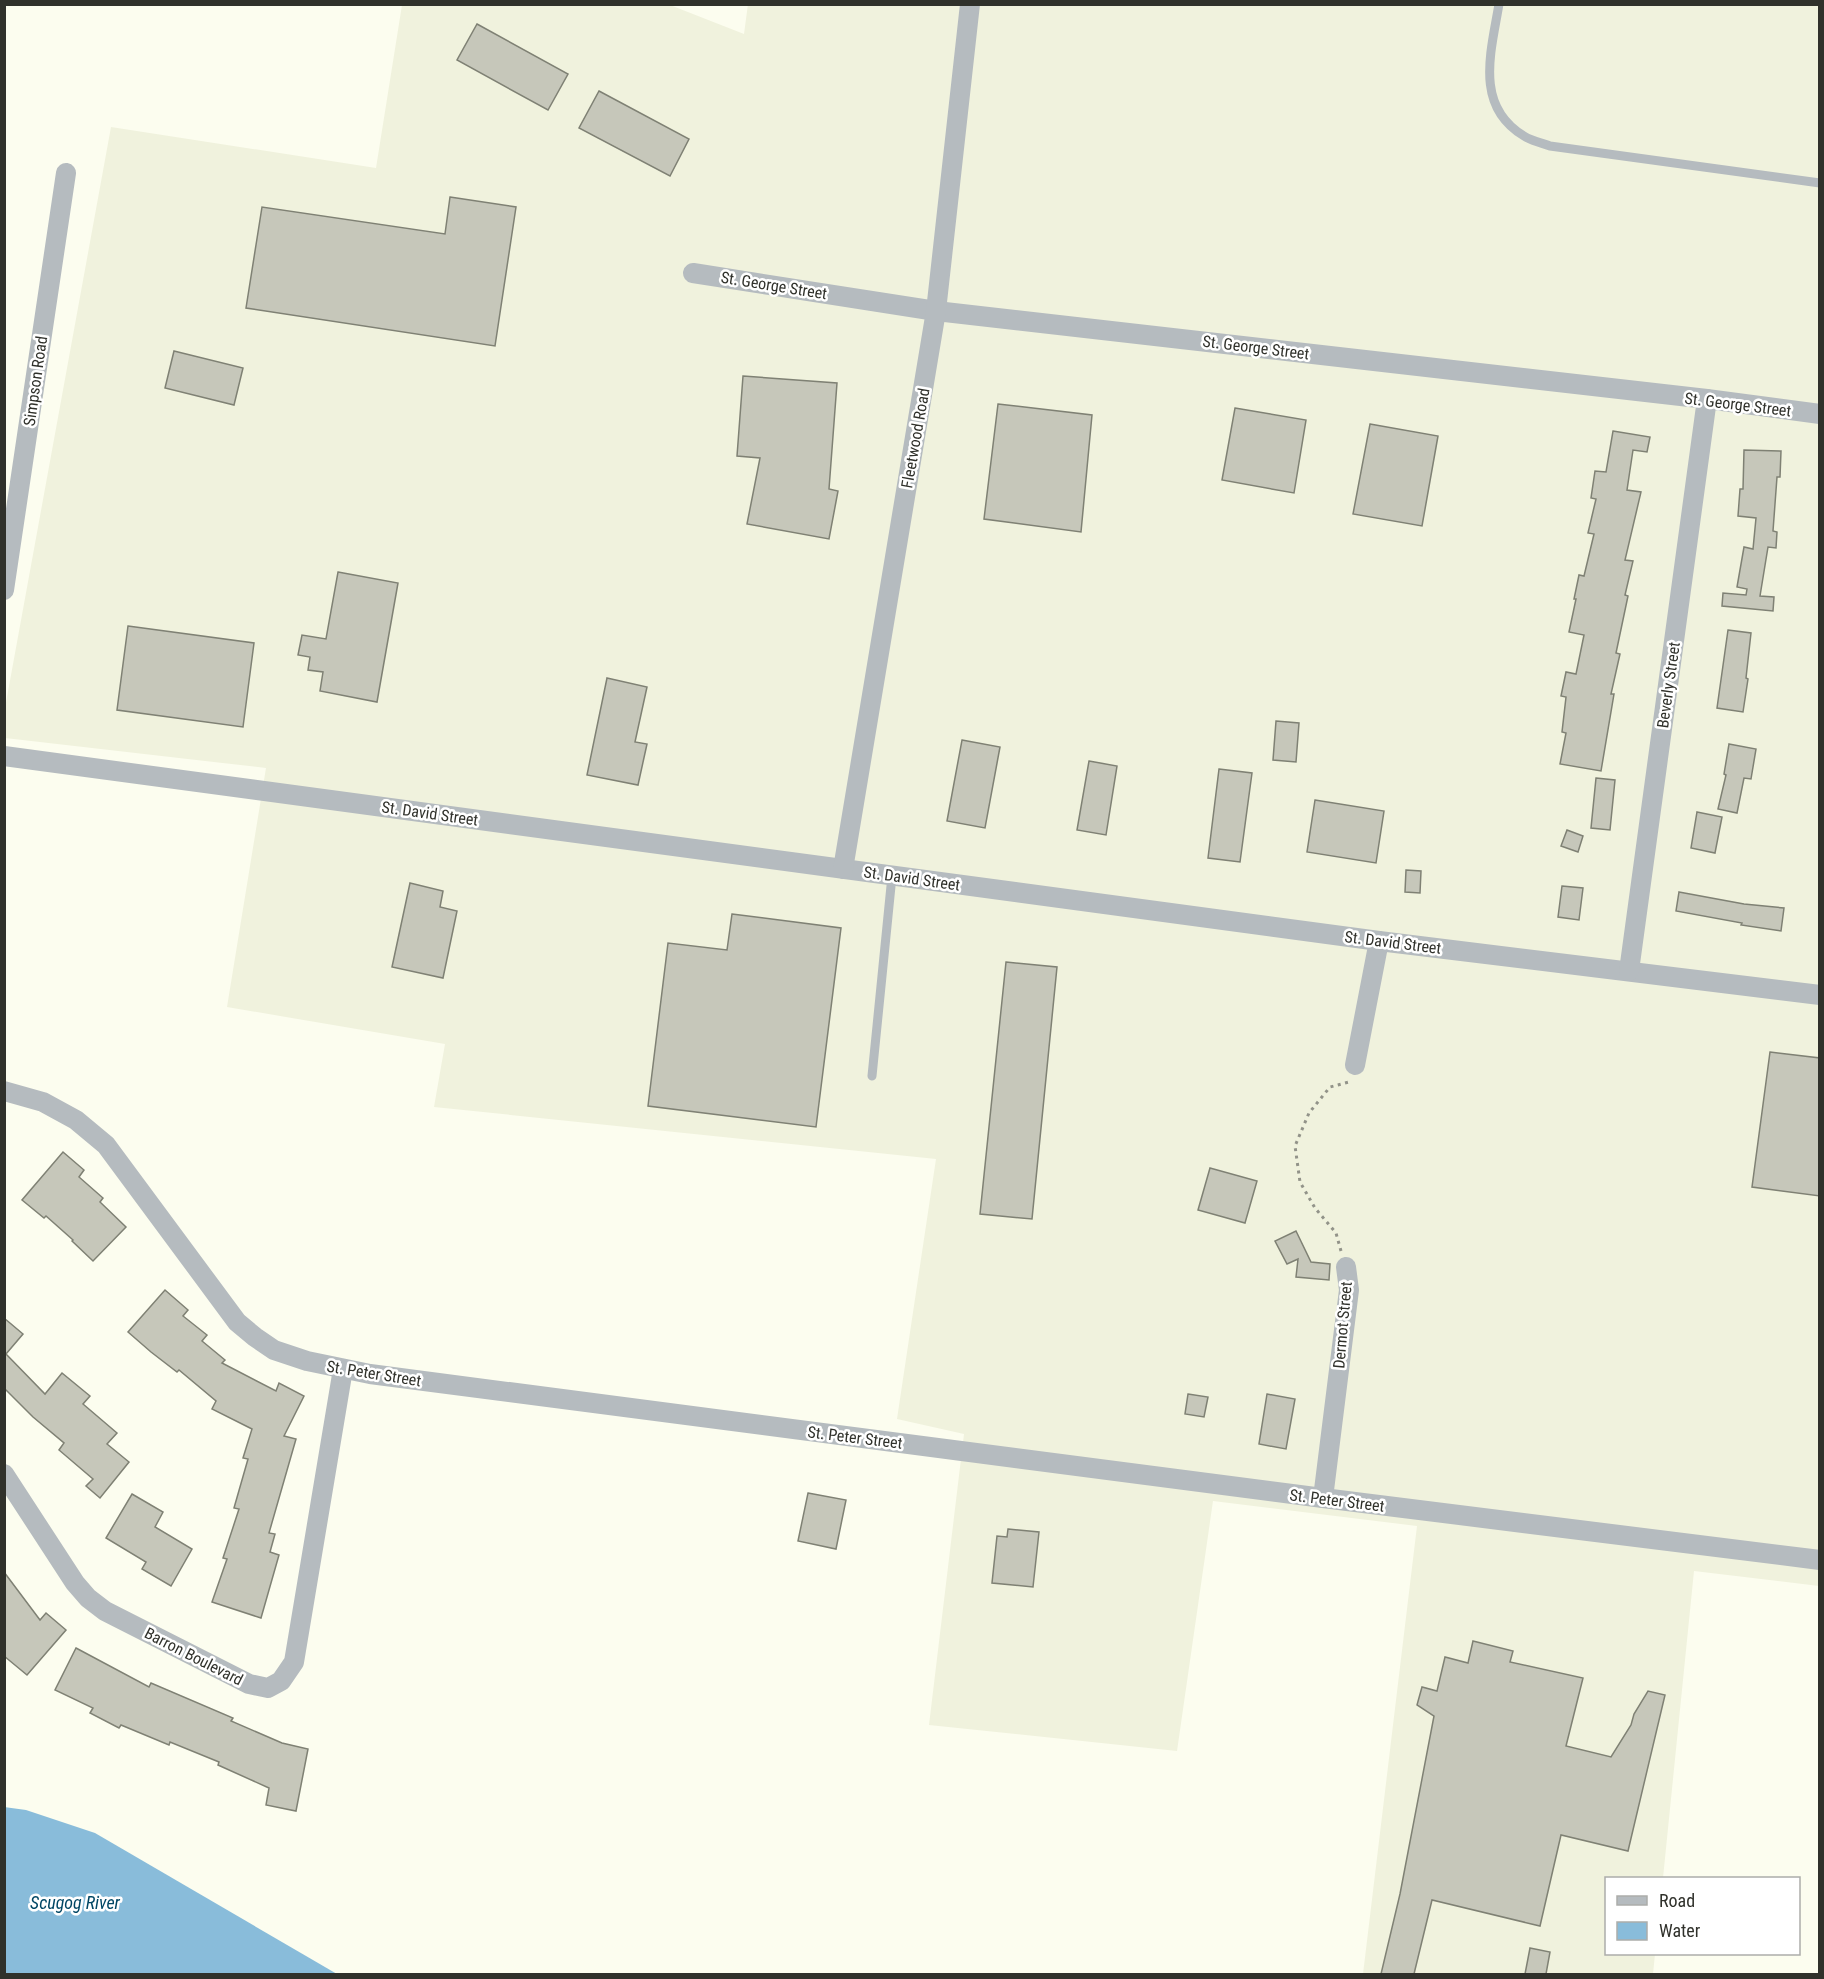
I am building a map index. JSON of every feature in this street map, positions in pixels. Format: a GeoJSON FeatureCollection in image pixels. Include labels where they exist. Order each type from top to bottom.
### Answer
{"type":"FeatureCollection","features":[{"type":"Feature","properties":{"kind":"street","name":"Fleetwood Road"},"geometry":{"type":"LineString","coordinates":[[843,869],[936,310],[970,4]]}},
{"type":"Feature","properties":{"kind":"street","name":"Simpson Road"},"geometry":{"type":"LineString","coordinates":[[4,590],[66,173]]}},
{"type":"Feature","properties":{"kind":"street","name":"St. George Street"},"geometry":{"type":"LineString","coordinates":[[693,273],[936,310],[1820,414]]}},
{"type":"Feature","properties":{"kind":"street","name":"Beverly Street"},"geometry":{"type":"LineString","coordinates":[[1629,972],[1707,399]]}},
{"type":"Feature","properties":{"kind":"street","name":"St. David Street"},"geometry":{"type":"LineString","coordinates":[[4,756],[1379,941],[1820,995]]}},
{"type":"Feature","properties":{"kind":"street"},"geometry":{"type":"LineString","coordinates":[[1355,1065],[1379,941]]}},
{"type":"Feature","properties":{"kind":"street","name":"St. Peter Street"},"geometry":{"type":"LineString","coordinates":[[4,1091],[43,1102],[68,1115],[106,1145],[237,1322],[274,1350],[307,1361],[394,1378],[1820,1560]]}},
{"type":"Feature","properties":{"kind":"street","name":"Dermot Street"},"geometry":{"type":"LineString","coordinates":[[1323,1498],[1349,1290],[1346,1267]]}},
{"type":"Feature","properties":{"kind":"street","name":"Barron Boulevard"},"geometry":{"type":"LineString","coordinates":[[4,1473],[75,1583],[88,1598],[105,1611],[249,1684],[268,1688],[281,1680],[294,1662],[343,1369]]}},
{"type":"Feature","properties":{"kind":"lane"},"geometry":{"type":"LineString","coordinates":[[1499,4],[1489,78],[1493,101],[1505,120],[1524,136],[1550,146],[1820,183]]}},
{"type":"Feature","properties":{"kind":"lane"},"geometry":{"type":"LineString","coordinates":[[872,1076],[892,876]]}},
{"type":"Feature","properties":{"kind":"path","name":"Dermot Street"},"geometry":{"type":"LineString","coordinates":[[1346,1267],[1336,1233],[1315,1208],[1300,1182],[1295,1146],[1310,1113],[1330,1087],[1349,1083],[1355,1065]]}},
{"type":"Feature","properties":{"kind":"shaded area"},"geometry":{"type":"Polygon","coordinates":[[[748,4],[1819,5],[1819,1586],[1694,1571],[1663,1877],[1605,1877],[1605,1955],[1655,1955],[1653,1974],[1363,1974],[1417,1526],[1213,1501],[1177,1751],[929,1725],[964,1434],[897,1419],[936,1159],[434,1107],[445,1044],[227,1007],[266,768],[5,738],[5,708],[111,127],[376,168],[402,5],[670,5],[744,34],[748,4]]]}},
{"type":"Feature","properties":{"kind":"water","name":"Scugog River"},"geometry":{"type":"Polygon","coordinates":[[[4,1807],[26,1810],[95,1833],[337,1974],[5,1974],[4,1807]]]}},
{"type":"Feature","properties":{"kind":"building"},"geometry":{"type":"Polygon","coordinates":[[[477,24],[568,74],[548,110],[457,60],[477,24]]]}},
{"type":"Feature","properties":{"kind":"building"},"geometry":{"type":"Polygon","coordinates":[[[599,91],[689,139],[670,176],[579,128],[599,91]]]}},
{"type":"Feature","properties":{"kind":"building"},"geometry":{"type":"Polygon","coordinates":[[[450,197],[516,207],[495,346],[246,308],[262,207],[445,234],[450,197]]]}},
{"type":"Feature","properties":{"kind":"building"},"geometry":{"type":"Polygon","coordinates":[[[174,351],[243,368],[234,405],[165,388],[174,351]]]}},
{"type":"Feature","properties":{"kind":"building"},"geometry":{"type":"Polygon","coordinates":[[[743,376],[837,383],[829,489],[838,491],[829,539],[747,524],[760,458],[737,456],[743,376]]]}},
{"type":"Feature","properties":{"kind":"building"},"geometry":{"type":"Polygon","coordinates":[[[998,404],[1092,415],[1081,532],[984,519],[998,404]]]}},
{"type":"Feature","properties":{"kind":"building"},"geometry":{"type":"Polygon","coordinates":[[[1235,408],[1306,420],[1294,493],[1222,480],[1235,408]]]}},
{"type":"Feature","properties":{"kind":"building"},"geometry":{"type":"Polygon","coordinates":[[[1370,424],[1438,436],[1422,526],[1353,514],[1370,424]]]}},
{"type":"Feature","properties":{"kind":"building"},"geometry":{"type":"Polygon","coordinates":[[[1613,431],[1650,437],[1647,452],[1633,450],[1627,490],[1641,492],[1625,560],[1633,561],[1616,653],[1620,654],[1611,694],[1614,694],[1601,771],[1560,764],[1566,733],[1562,732],[1566,697],[1561,696],[1566,672],[1576,674],[1584,635],[1569,632],[1579,575],[1584,576],[1594,534],[1588,533],[1596,499],[1591,498],[1595,471],[1606,472],[1613,431]]]}},
{"type":"Feature","properties":{"kind":"building"},"geometry":{"type":"Polygon","coordinates":[[[1744,450],[1781,451],[1773,531],[1777,532],[1776,548],[1768,547],[1760,596],[1774,597],[1773,611],[1722,606],[1723,593],[1746,595],[1747,589],[1737,587],[1744,547],[1753,549],[1756,518],[1738,516],[1740,489],[1743,489],[1744,450]]]}},
{"type":"Feature","properties":{"kind":"building"},"geometry":{"type":"Polygon","coordinates":[[[338,572],[398,583],[377,702],[320,691],[323,672],[308,670],[310,657],[298,655],[302,635],[326,639],[338,572]]]}},
{"type":"Feature","properties":{"kind":"building"},"geometry":{"type":"Polygon","coordinates":[[[128,626],[254,643],[243,727],[117,710],[128,626]]]}},
{"type":"Feature","properties":{"kind":"building"},"geometry":{"type":"Polygon","coordinates":[[[1728,630],[1751,633],[1743,712],[1717,708],[1728,630]]]}},
{"type":"Feature","properties":{"kind":"building"},"geometry":{"type":"Polygon","coordinates":[[[607,678],[647,687],[635,742],[647,744],[638,785],[587,775],[607,678]]]}},
{"type":"Feature","properties":{"kind":"building"},"geometry":{"type":"Polygon","coordinates":[[[1276,721],[1299,723],[1296,762],[1273,760],[1276,721]]]}},
{"type":"Feature","properties":{"kind":"building"},"geometry":{"type":"Polygon","coordinates":[[[962,740],[1000,747],[985,828],[947,821],[962,740]]]}},
{"type":"Feature","properties":{"kind":"building"},"geometry":{"type":"Polygon","coordinates":[[[1729,744],[1756,749],[1751,779],[1744,778],[1737,813],[1718,809],[1726,775],[1724,774],[1729,744]]]}},
{"type":"Feature","properties":{"kind":"building"},"geometry":{"type":"Polygon","coordinates":[[[1089,761],[1117,766],[1106,835],[1077,830],[1089,761]]]}},
{"type":"Feature","properties":{"kind":"building"},"geometry":{"type":"Polygon","coordinates":[[[1219,769],[1252,773],[1240,862],[1208,858],[1219,769]]]}},
{"type":"Feature","properties":{"kind":"building"},"geometry":{"type":"Polygon","coordinates":[[[1596,778],[1615,780],[1610,830],[1591,828],[1596,778]]]}},
{"type":"Feature","properties":{"kind":"building"},"geometry":{"type":"Polygon","coordinates":[[[1315,800],[1384,811],[1376,863],[1307,852],[1315,800]]]}},
{"type":"Feature","properties":{"kind":"building"},"geometry":{"type":"Polygon","coordinates":[[[1697,812],[1722,817],[1715,853],[1691,848],[1697,812]]]}},
{"type":"Feature","properties":{"kind":"building"},"geometry":{"type":"Polygon","coordinates":[[[1567,830],[1583,836],[1578,852],[1561,846],[1567,830]]]}},
{"type":"Feature","properties":{"kind":"building"},"geometry":{"type":"Polygon","coordinates":[[[1406,870],[1421,871],[1420,893],[1405,892],[1406,870]]]}},
{"type":"Feature","properties":{"kind":"building"},"geometry":{"type":"Polygon","coordinates":[[[410,883],[443,891],[440,907],[457,911],[443,978],[392,967],[410,883]]]}},
{"type":"Feature","properties":{"kind":"building"},"geometry":{"type":"Polygon","coordinates":[[[1562,886],[1583,888],[1579,920],[1558,917],[1562,886]]]}},
{"type":"Feature","properties":{"kind":"building"},"geometry":{"type":"Polygon","coordinates":[[[1679,892],[1744,904],[1784,908],[1781,931],[1676,911],[1679,892]]]}},
{"type":"Feature","properties":{"kind":"building"},"geometry":{"type":"Polygon","coordinates":[[[732,914],[841,928],[816,1127],[648,1106],[668,943],[727,950],[732,914]]]}},
{"type":"Feature","properties":{"kind":"building"},"geometry":{"type":"Polygon","coordinates":[[[1006,962],[1057,967],[1032,1219],[980,1214],[1006,962]]]}},
{"type":"Feature","properties":{"kind":"building"},"geometry":{"type":"Polygon","coordinates":[[[1770,1052],[1820,1058],[1820,1196],[1752,1187],[1770,1052]]]}},
{"type":"Feature","properties":{"kind":"building"},"geometry":{"type":"Polygon","coordinates":[[[63,1152],[84,1170],[79,1177],[103,1198],[100,1202],[126,1227],[93,1261],[46,1216],[44,1218],[22,1200],[63,1152]]]}},
{"type":"Feature","properties":{"kind":"building"},"geometry":{"type":"Polygon","coordinates":[[[1210,1168],[1257,1181],[1245,1223],[1198,1210],[1210,1168]]]}},
{"type":"Feature","properties":{"kind":"building"},"geometry":{"type":"Polygon","coordinates":[[[1296,1231],[1311,1262],[1330,1264],[1329,1280],[1296,1277],[1298,1259],[1287,1264],[1275,1241],[1296,1231]]]}},
{"type":"Feature","properties":{"kind":"building"},"geometry":{"type":"Polygon","coordinates":[[[165,1290],[188,1310],[183,1316],[207,1335],[202,1341],[225,1360],[222,1363],[276,1391],[279,1383],[304,1396],[284,1436],[296,1439],[269,1533],[275,1534],[270,1552],[279,1555],[261,1618],[212,1602],[227,1559],[223,1558],[239,1509],[234,1508],[248,1459],[243,1458],[252,1429],[212,1409],[216,1401],[128,1332],[165,1290]]]}},
{"type":"Feature","properties":{"kind":"building"},"geometry":{"type":"Polygon","coordinates":[[[4,1318],[23,1334],[6,1354],[45,1394],[62,1373],[90,1396],[83,1404],[117,1433],[107,1444],[129,1462],[100,1498],[86,1486],[93,1479],[59,1450],[64,1443],[4,1388],[4,1318]]]}},
{"type":"Feature","properties":{"kind":"building"},"geometry":{"type":"Polygon","coordinates":[[[1188,1394],[1208,1397],[1204,1417],[1185,1414],[1188,1394]]]}},
{"type":"Feature","properties":{"kind":"building"},"geometry":{"type":"Polygon","coordinates":[[[1267,1394],[1295,1399],[1286,1449],[1259,1444],[1267,1394]]]}},
{"type":"Feature","properties":{"kind":"building"},"geometry":{"type":"Polygon","coordinates":[[[808,1493],[846,1500],[836,1549],[798,1541],[808,1493]]]}},
{"type":"Feature","properties":{"kind":"building"},"geometry":{"type":"Polygon","coordinates":[[[132,1494],[163,1512],[155,1527],[192,1549],[171,1586],[142,1569],[146,1562],[106,1538],[132,1494]]]}},
{"type":"Feature","properties":{"kind":"building"},"geometry":{"type":"Polygon","coordinates":[[[1008,1529],[1039,1532],[1033,1587],[992,1583],[997,1536],[1007,1537],[1008,1529]]]}},
{"type":"Feature","properties":{"kind":"building"},"geometry":{"type":"Polygon","coordinates":[[[4,1572],[40,1620],[46,1613],[66,1630],[27,1675],[4,1656],[4,1572]]]}},
{"type":"Feature","properties":{"kind":"building"},"geometry":{"type":"Polygon","coordinates":[[[1473,1641],[1513,1651],[1510,1662],[1583,1678],[1566,1746],[1611,1757],[1648,1691],[1665,1695],[1628,1851],[1561,1835],[1540,1926],[1432,1900],[1414,1974],[1381,1974],[1400,1894],[1434,1716],[1417,1705],[1422,1687],[1437,1691],[1445,1657],[1468,1663],[1473,1641]]]}},
{"type":"Feature","properties":{"kind":"building"},"geometry":{"type":"Polygon","coordinates":[[[76,1648],[149,1687],[151,1683],[233,1718],[231,1721],[282,1743],[308,1749],[296,1811],[266,1805],[269,1788],[218,1765],[219,1762],[121,1725],[119,1728],[90,1713],[93,1708],[55,1690],[76,1648]]]}},
{"type":"Feature","properties":{"kind":"building"},"geometry":{"type":"Polygon","coordinates":[[[1530,1948],[1550,1952],[1546,1974],[1525,1974],[1530,1948]]]}}]}
